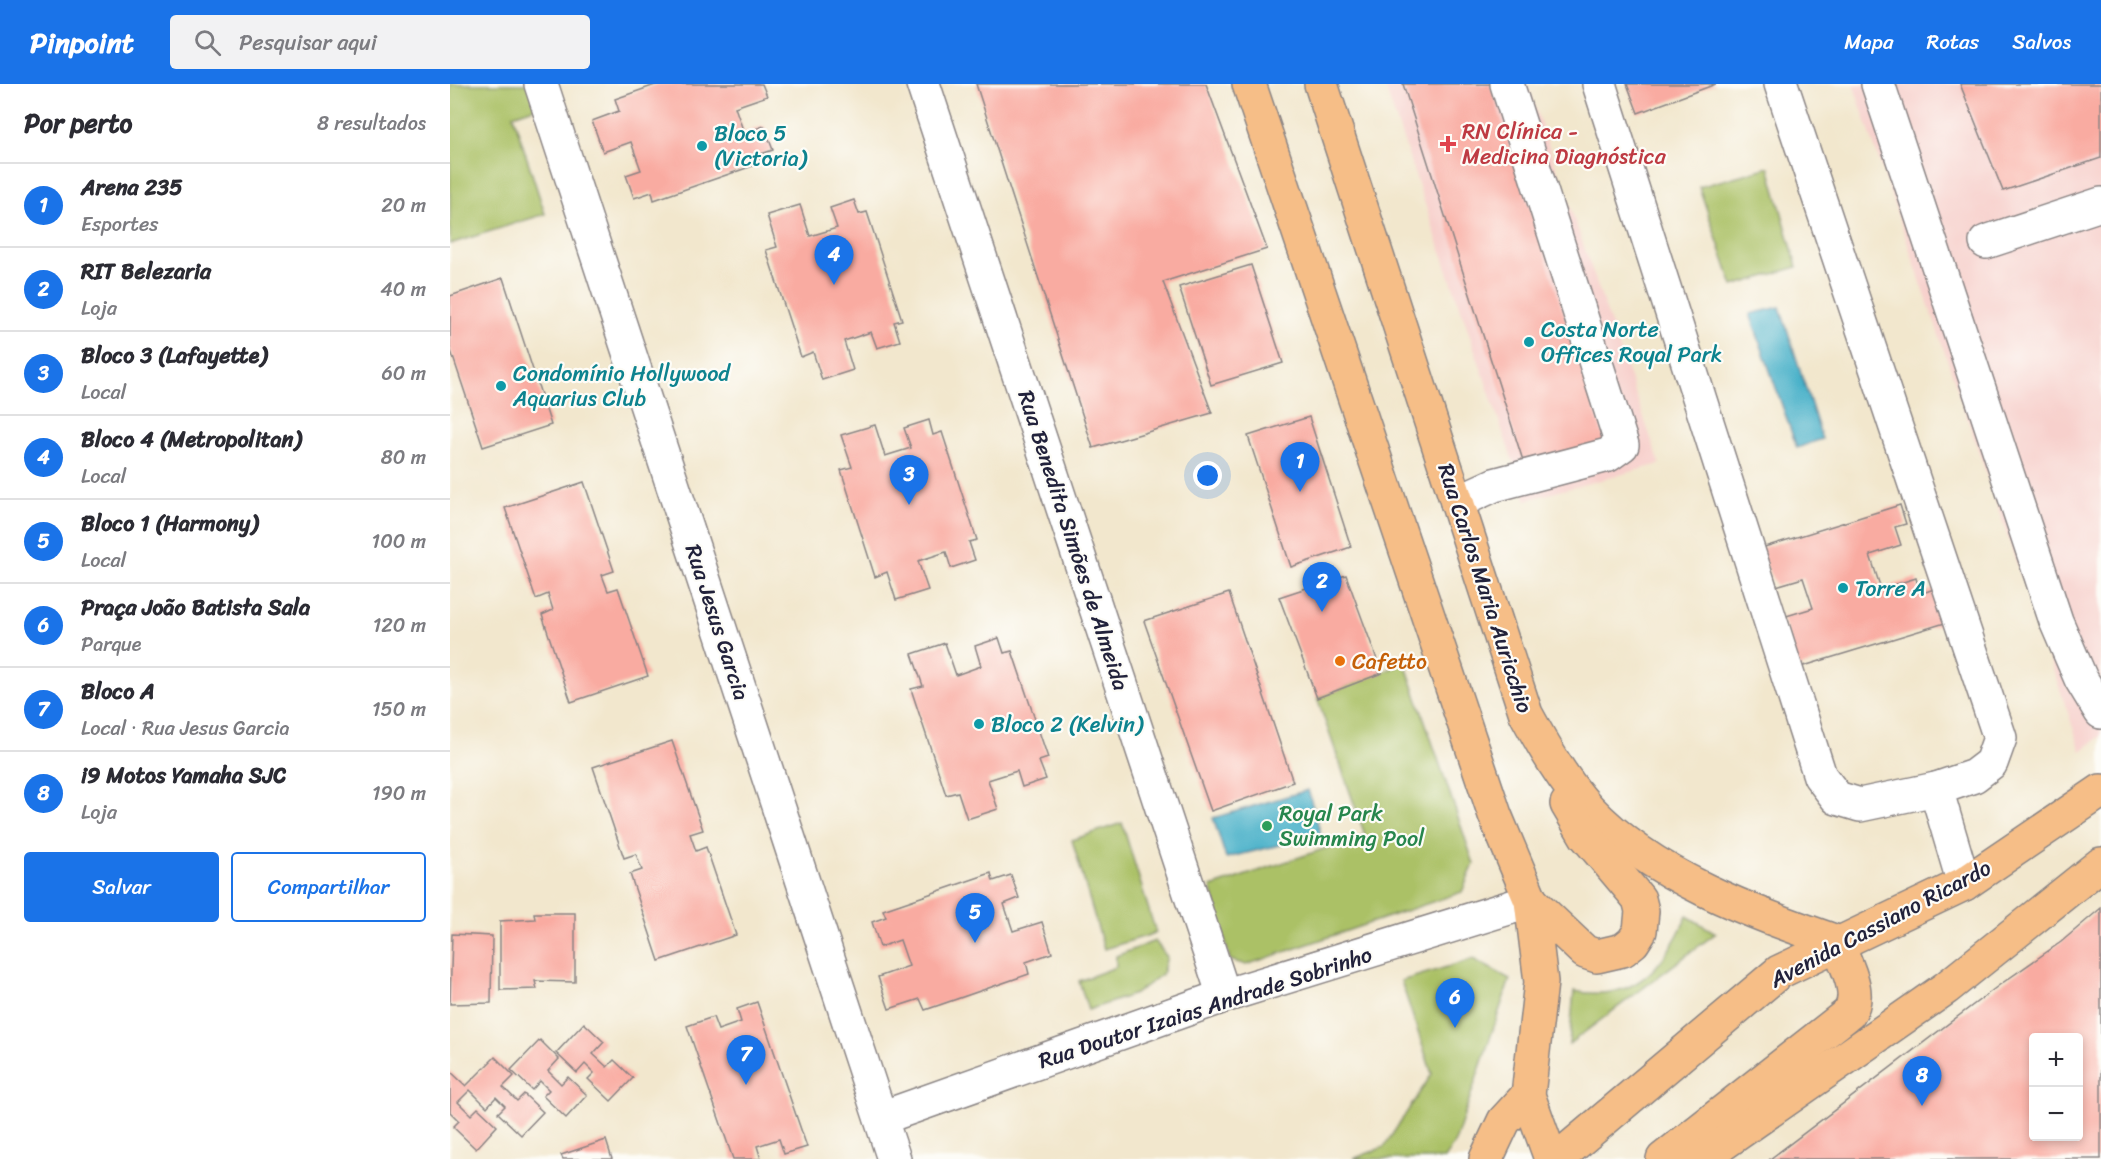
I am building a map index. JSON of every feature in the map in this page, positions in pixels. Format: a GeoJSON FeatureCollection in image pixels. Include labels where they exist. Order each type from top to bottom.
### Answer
{"type":"FeatureCollection","features":[{"type":"Feature","properties":{"kind":"main road"},"geometry":{"type":"LineString","coordinates":[[1249,84],[1495,815],[1531,901],[1541,982],[1527,1095],[1551,1159]]}},
{"type":"Feature","properties":{"kind":"main road","name":"Rua Carlos Maria Auricchio"},"geometry":{"type":"LineString","coordinates":[[1321,84],[1526,714],[1553,764],[1589,809],[1632,847],[1713,894],[1759,915],[1837,942]]}},
{"type":"Feature","properties":{"kind":"main road"},"geometry":{"type":"LineString","coordinates":[[1526,714],[1551,776],[1586,836],[1639,899],[1642,911],[1640,931],[1623,951],[1598,956],[1585,952],[1531,901]]}},
{"type":"Feature","properties":{"kind":"main road","name":"Avenida Cassiano Ricardo"},"geometry":{"type":"LineString","coordinates":[[1557,1159],[1779,972],[1837,942],[1964,884],[2101,790]]}},
{"type":"Feature","properties":{"kind":"main road"},"geometry":{"type":"LineString","coordinates":[[1701,1159],[1946,988],[2101,864]]}},
{"type":"Feature","properties":{"kind":"main road"},"geometry":{"type":"LineString","coordinates":[[1663,1159],[1849,1013],[1856,998],[1837,942]]}},
{"type":"Feature","properties":{"kind":"main road"},"geometry":{"type":"LineString","coordinates":[[1486,1159],[1504,1121],[1527,1095]]}},
{"type":"Feature","properties":{"kind":"street","name":"Rua Jesus Garcia"},"geometry":{"type":"LineString","coordinates":[[541,84],[894,1159]]}},
{"type":"Feature","properties":{"kind":"street","name":"Rua Benedita Simões de Almeida"},"geometry":{"type":"LineString","coordinates":[[923,84],[1224,996]]}},
{"type":"Feature","properties":{"kind":"street"},"geometry":{"type":"LineString","coordinates":[[1457,502],[1494,485],[1608,454],[1622,445],[1507,84]]}},
{"type":"Feature","properties":{"kind":"street"},"geometry":{"type":"LineString","coordinates":[[1599,84],[1820,776],[1837,798],[1860,804],[1936,789],[1974,776],[1991,763],[2000,738],[1781,84]]}},
{"type":"Feature","properties":{"kind":"street"},"geometry":{"type":"LineString","coordinates":[[1878,84],[2056,621],[2081,679],[2101,712]]}},
{"type":"Feature","properties":{"kind":"street"},"geometry":{"type":"LineString","coordinates":[[1986,242],[2101,204]]}},
{"type":"Feature","properties":{"kind":"street"},"geometry":{"type":"LineString","coordinates":[[1936,789],[1964,884]]}},
{"type":"Feature","properties":{"kind":"street","name":"Rua Doutor Izaias Andrade Sobrinho"},"geometry":{"type":"LineString","coordinates":[[881,1118],[1224,996],[1531,901]]}},
{"type":"Feature","properties":{"kind":"shaded area","name":"Costa Norte Offices Royal Park"},"geometry":{"type":"Polygon","coordinates":[[[1384,84],[1527,84],[1660,464],[1526,500],[1384,84]]]}},
{"type":"Feature","properties":{"kind":"shaded area"},"geometry":{"type":"Polygon","coordinates":[[[1853,84],[2101,84],[2101,736],[2081,751],[1853,84]]]}},
{"type":"Feature","properties":{"kind":"green space"},"geometry":{"type":"Polygon","coordinates":[[[450,84],[533,84],[540,106],[513,115],[545,214],[450,244],[450,84]]]}},
{"type":"Feature","properties":{"kind":"green space"},"geometry":{"type":"Polygon","coordinates":[[[1769,167],[1797,267],[1733,286],[1699,187],[1769,167]]]}},
{"type":"Feature","properties":{"kind":"green space"},"geometry":{"type":"Polygon","coordinates":[[[1405,663],[1474,864],[1462,892],[1246,965],[1230,960],[1211,887],[1365,835],[1317,698],[1405,663]]]}},
{"type":"Feature","properties":{"kind":"green space"},"geometry":{"type":"Polygon","coordinates":[[[1122,823],[1156,933],[1104,949],[1072,840],[1122,823]]]}},
{"type":"Feature","properties":{"kind":"green space"},"geometry":{"type":"Polygon","coordinates":[[[1687,916],[1716,933],[1569,1044],[1574,991],[1614,992],[1645,977],[1668,951],[1687,916]]]}},
{"type":"Feature","properties":{"kind":"green space"},"geometry":{"type":"Polygon","coordinates":[[[1155,941],[1167,957],[1162,974],[1135,994],[1088,1010],[1079,981],[1116,967],[1116,956],[1155,941]]]}},
{"type":"Feature","properties":{"kind":"green space"},"geometry":{"type":"Polygon","coordinates":[[[1473,959],[1510,979],[1455,1142],[1444,1159],[1353,1159],[1384,1147],[1432,1074],[1401,981],[1473,959]]]}},
{"type":"Feature","properties":{"kind":"water"},"geometry":{"type":"Polygon","coordinates":[[[1780,307],[1822,439],[1797,448],[1750,314],[1780,307]]]}},
{"type":"Feature","properties":{"kind":"water","name":"Royal Park Swimming Pool"},"geometry":{"type":"Polygon","coordinates":[[[1308,790],[1321,835],[1226,858],[1213,818],[1308,790]]]}},
{"type":"Feature","properties":{"kind":"building","name":"Bloco 5 (Victoria)"},"geometry":{"type":"Polygon","coordinates":[[[658,84],[762,84],[767,96],[735,107],[744,133],[764,126],[773,150],[758,155],[761,163],[654,200],[652,192],[634,198],[626,175],[641,170],[631,142],[603,152],[592,121],[619,111],[615,99],[658,84]]]}},
{"type":"Feature","properties":{"kind":"building"},"geometry":{"type":"Polygon","coordinates":[[[976,84],[1206,84],[1267,249],[1163,282],[1212,413],[1093,448],[976,84]]]}},
{"type":"Feature","properties":{"kind":"building","name":"Costa Norte Offices Royal Park"},"geometry":{"type":"Polygon","coordinates":[[[1403,84],[1490,84],[1606,446],[1526,470],[1403,84]]]}},
{"type":"Feature","properties":{"kind":"building"},"geometry":{"type":"Polygon","coordinates":[[[1627,84],[1716,84],[1638,113],[1627,84]]]}},
{"type":"Feature","properties":{"kind":"building"},"geometry":{"type":"Polygon","coordinates":[[[1960,84],[2101,84],[2101,158],[2003,191],[1960,84]]]}},
{"type":"Feature","properties":{"kind":"building"},"geometry":{"type":"Polygon","coordinates":[[[854,200],[859,214],[867,212],[902,320],[894,322],[900,341],[877,348],[871,332],[844,341],[853,370],[822,380],[813,352],[801,357],[766,250],[777,247],[767,215],[800,205],[810,236],[837,228],[830,208],[854,200]]]}},
{"type":"Feature","properties":{"kind":"building"},"geometry":{"type":"Polygon","coordinates":[[[1251,265],[1283,363],[1211,385],[1179,287],[1251,265]]]}},
{"type":"Feature","properties":{"kind":"building","name":"Condomínio Hollywood Aquarius Club"},"geometry":{"type":"Polygon","coordinates":[[[503,278],[551,425],[483,447],[450,348],[450,296],[503,278]]]}},
{"type":"Feature","properties":{"kind":"building"},"geometry":{"type":"Polygon","coordinates":[[[1309,417],[1351,547],[1291,567],[1248,436],[1309,417]]]}},
{"type":"Feature","properties":{"kind":"building"},"geometry":{"type":"Polygon","coordinates":[[[929,420],[933,435],[942,432],[977,540],[969,542],[975,560],[951,568],[946,552],[918,561],[928,590],[896,600],[887,572],[875,577],[841,470],[852,467],[841,435],[875,425],[885,456],[911,448],[904,428],[929,420]]]}},
{"type":"Feature","properties":{"kind":"building"},"geometry":{"type":"Polygon","coordinates":[[[584,482],[614,571],[602,575],[608,591],[618,588],[648,676],[571,702],[542,615],[553,610],[548,594],[536,599],[505,508],[584,482]]]}},
{"type":"Feature","properties":{"kind":"building","name":"Torre A"},"geometry":{"type":"Polygon","coordinates":[[[1900,505],[1906,524],[1895,527],[1901,545],[1870,555],[1881,589],[1916,578],[1920,594],[1934,589],[1945,623],[1797,668],[1783,617],[1813,608],[1803,578],[1776,586],[1758,549],[1900,505]]]}},
{"type":"Feature","properties":{"kind":"building"},"geometry":{"type":"Polygon","coordinates":[[[1346,575],[1382,673],[1317,698],[1279,597],[1346,575]]]}},
{"type":"Feature","properties":{"kind":"building"},"geometry":{"type":"Polygon","coordinates":[[[1229,593],[1293,782],[1211,811],[1144,621],[1229,593]]]}},
{"type":"Feature","properties":{"kind":"building","name":"Bloco 2 (Kelvin)"},"geometry":{"type":"Polygon","coordinates":[[[999,638],[1004,653],[1012,651],[1048,758],[1039,761],[1046,779],[1022,787],[1017,771],[988,780],[998,809],[967,819],[958,792],[946,795],[911,689],[923,686],[912,654],[945,643],[956,675],[981,666],[975,646],[999,638]]]}},
{"type":"Feature","properties":{"kind":"building"},"geometry":{"type":"Polygon","coordinates":[[[672,741],[703,830],[690,834],[696,851],[706,847],[736,935],[659,961],[630,874],[642,870],[636,854],[624,858],[593,767],[672,741]]]}},
{"type":"Feature","properties":{"kind":"building"},"geometry":{"type":"Polygon","coordinates":[[[991,873],[993,881],[1011,875],[1019,898],[1004,904],[1013,931],[1042,922],[1052,953],[1026,962],[1029,974],[925,1010],[920,999],[889,1009],[878,977],[909,966],[900,940],[880,947],[872,922],[886,917],[883,910],[991,873]]]}},
{"type":"Feature","properties":{"kind":"building"},"geometry":{"type":"Polygon","coordinates":[[[2101,908],[2101,1159],[1770,1159],[1998,986],[2061,942],[2101,908]]]}},
{"type":"Feature","properties":{"kind":"building"},"geometry":{"type":"Polygon","coordinates":[[[534,913],[575,913],[575,982],[535,981],[537,989],[500,990],[500,921],[535,919],[534,913]]]}},
{"type":"Feature","properties":{"kind":"building"},"geometry":{"type":"Polygon","coordinates":[[[452,934],[492,936],[491,1003],[450,1004],[452,934]]]}},
{"type":"Feature","properties":{"kind":"building"},"geometry":{"type":"Polygon","coordinates":[[[757,1002],[807,1147],[784,1154],[779,1139],[757,1146],[761,1159],[733,1159],[687,1026],[713,1017],[718,1030],[741,1022],[737,1009],[757,1002]]]}},
{"type":"Feature","properties":{"kind":"building"},"geometry":{"type":"Polygon","coordinates":[[[584,1023],[604,1042],[593,1054],[607,1067],[614,1060],[633,1078],[611,1101],[588,1079],[594,1073],[585,1064],[577,1073],[556,1053],[584,1023]]]}},
{"type":"Feature","properties":{"kind":"building"},"geometry":{"type":"Polygon","coordinates":[[[540,1040],[559,1059],[548,1071],[561,1084],[568,1077],[587,1095],[566,1118],[543,1096],[549,1090],[540,1081],[532,1090],[511,1070],[540,1040]]]}},
{"type":"Feature","properties":{"kind":"building"},"geometry":{"type":"Polygon","coordinates":[[[495,1057],[514,1076],[503,1087],[517,1101],[524,1094],[543,1112],[521,1135],[498,1113],[505,1106],[496,1097],[487,1107],[470,1090],[458,1102],[471,1115],[478,1108],[497,1126],[476,1149],[453,1127],[459,1121],[450,1112],[450,1071],[466,1086],[495,1057]]]}},
{"type":"Feature","properties":{"kind":"building"},"geometry":{"type":"Polygon","coordinates":[[[606,1140],[612,1159],[563,1159],[561,1155],[606,1140]]]}},
{"type":"Feature","properties":{"kind":"place","name":"RN Clínica - Medicina Diagnóstica"},"geometry":{"type":"Point","coordinates":[1448,144]}},
{"type":"Feature","properties":{"kind":"place","name":"Bloco 5 (Victoria)"},"geometry":{"type":"Point","coordinates":[702,146]}},
{"type":"Feature","properties":{"kind":"place","name":"Bloco 4 (Metropolitan)"},"geometry":{"type":"Point","coordinates":[834,285]}},
{"type":"Feature","properties":{"kind":"place","name":"Costa Norte Offices Royal Park"},"geometry":{"type":"Point","coordinates":[1529,342]}},
{"type":"Feature","properties":{"kind":"place","name":"Condomínio Hollywood Aquarius Club"},"geometry":{"type":"Point","coordinates":[501,386]}},
{"type":"Feature","properties":{"kind":"place","name":"Arena 235"},"geometry":{"type":"Point","coordinates":[1300,492]}},
{"type":"Feature","properties":{"kind":"place","name":"Bloco 3 (Lafayette)"},"geometry":{"type":"Point","coordinates":[909,505]}},
{"type":"Feature","properties":{"kind":"place","name":"Torre A"},"geometry":{"type":"Point","coordinates":[1843,588]}},
{"type":"Feature","properties":{"kind":"place","name":"RIT Belezaria"},"geometry":{"type":"Point","coordinates":[1322,612]}},
{"type":"Feature","properties":{"kind":"place","name":"Cafetto"},"geometry":{"type":"Point","coordinates":[1340,661]}},
{"type":"Feature","properties":{"kind":"place","name":"Bloco 2 (Kelvin)"},"geometry":{"type":"Point","coordinates":[979,724]}},
{"type":"Feature","properties":{"kind":"place","name":"Royal Park Swimming Pool"},"geometry":{"type":"Point","coordinates":[1267,826]}},
{"type":"Feature","properties":{"kind":"place","name":"Bloco 1 (Harmony)"},"geometry":{"type":"Point","coordinates":[975,943]}},
{"type":"Feature","properties":{"kind":"place","name":"Praça João Batista Sala"},"geometry":{"type":"Point","coordinates":[1455,1028]}},
{"type":"Feature","properties":{"kind":"place","name":"Bloco A"},"geometry":{"type":"Point","coordinates":[746,1085]}},
{"type":"Feature","properties":{"kind":"place","name":"i9 Motos Yamaha SJC"},"geometry":{"type":"Point","coordinates":[1922,1106]}}]}
